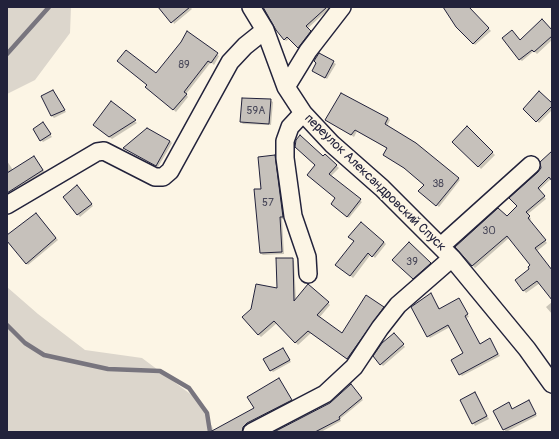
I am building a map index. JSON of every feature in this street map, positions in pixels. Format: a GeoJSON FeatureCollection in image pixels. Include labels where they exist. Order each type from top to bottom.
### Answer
{"type":"FeatureCollection","features":[{"type":"Feature","properties":{"kind":"street","name":"переулок Александровский Спуск"},"geometry":{"type":"LineString","coordinates":[[251,7],[265,30],[286,87],[303,113],[332,144],[382,188],[441,246],[527,349],[552,384]]}},
{"type":"Feature","properties":{"kind":"street"},"geometry":{"type":"LineString","coordinates":[[286,87],[308,51],[342,7]]}},
{"type":"Feature","properties":{"kind":"street"},"geometry":{"type":"LineString","coordinates":[[7,205],[97,152],[104,151],[155,176],[163,177],[170,171],[230,62],[244,46],[265,30]]}},
{"type":"Feature","properties":{"kind":"street"},"geometry":{"type":"LineString","coordinates":[[303,113],[290,127],[285,141],[285,158],[293,216],[307,257],[308,274]]}},
{"type":"Feature","properties":{"kind":"street"},"geometry":{"type":"LineString","coordinates":[[441,246],[531,165]]}},
{"type":"Feature","properties":{"kind":"street","name":"переулок Александровский Спуск"},"geometry":{"type":"LineString","coordinates":[[252,432],[325,394],[354,367],[380,328],[398,305],[452,258]]}},
{"type":"Feature","properties":{"kind":"shaded area"},"geometry":{"type":"Polygon","coordinates":[[[7,7],[71,7],[70,33],[35,80],[7,94],[7,7]]]}},
{"type":"Feature","properties":{"kind":"shaded area"},"geometry":{"type":"Polygon","coordinates":[[[7,287],[38,314],[85,350],[142,358],[197,399],[215,432],[7,432],[7,287]]]}},
{"type":"Feature","properties":{"kind":"building"},"geometry":{"type":"Polygon","coordinates":[[[158,7],[190,7],[171,23],[158,7]]]}},
{"type":"Feature","properties":{"kind":"building"},"geometry":{"type":"Polygon","coordinates":[[[263,7],[327,7],[306,26],[311,31],[298,48],[287,37],[284,40],[276,30],[263,7]]]}},
{"type":"Feature","properties":{"kind":"building"},"geometry":{"type":"Polygon","coordinates":[[[443,7],[469,7],[489,28],[473,44],[456,27],[443,7]]]}},
{"type":"Feature","properties":{"kind":"building"},"geometry":{"type":"Polygon","coordinates":[[[542,19],[552,30],[552,36],[534,52],[532,50],[519,60],[502,38],[512,30],[520,40],[542,19]]]}},
{"type":"Feature","properties":{"kind":"building"},"geometry":{"type":"Polygon","coordinates":[[[187,31],[218,53],[211,63],[208,61],[184,92],[187,94],[173,110],[145,87],[147,85],[117,61],[126,50],[156,73],[181,42],[187,31]]]}},
{"type":"Feature","properties":{"kind":"building"},"geometry":{"type":"Polygon","coordinates":[[[319,53],[334,61],[325,78],[312,71],[316,63],[314,61],[319,53]]]}},
{"type":"Feature","properties":{"kind":"building"},"geometry":{"type":"Polygon","coordinates":[[[53,90],[65,110],[51,116],[41,96],[53,90]]]}},
{"type":"Feature","properties":{"kind":"building"},"geometry":{"type":"Polygon","coordinates":[[[539,91],[552,103],[552,106],[536,122],[523,109],[539,91]]]}},
{"type":"Feature","properties":{"kind":"building"},"geometry":{"type":"Polygon","coordinates":[[[341,93],[388,118],[385,124],[416,143],[459,178],[436,206],[418,191],[424,185],[404,168],[383,155],[387,148],[355,130],[351,135],[325,120],[341,93]]]}},
{"type":"Feature","properties":{"kind":"building"},"geometry":{"type":"Polygon","coordinates":[[[242,98],[271,99],[269,124],[240,122],[242,98]]]}},
{"type":"Feature","properties":{"kind":"building"},"geometry":{"type":"Polygon","coordinates":[[[111,101],[136,120],[109,137],[93,125],[111,101]]]}},
{"type":"Feature","properties":{"kind":"building"},"geometry":{"type":"Polygon","coordinates":[[[43,122],[51,134],[40,141],[33,129],[43,122]]]}},
{"type":"Feature","properties":{"kind":"building"},"geometry":{"type":"Polygon","coordinates":[[[467,126],[493,152],[478,167],[452,142],[467,126]]]}},
{"type":"Feature","properties":{"kind":"building"},"geometry":{"type":"Polygon","coordinates":[[[147,128],[170,141],[156,166],[123,148],[147,128]]]}},
{"type":"Feature","properties":{"kind":"building"},"geometry":{"type":"Polygon","coordinates":[[[300,135],[323,156],[325,154],[337,165],[329,174],[361,199],[347,217],[331,204],[335,198],[307,175],[315,165],[295,147],[296,140],[300,135]]]}},
{"type":"Feature","properties":{"kind":"building"},"geometry":{"type":"Polygon","coordinates":[[[552,151],[552,181],[549,177],[538,188],[545,196],[526,212],[530,216],[528,218],[546,240],[535,248],[552,270],[552,300],[537,281],[523,291],[515,280],[529,269],[528,267],[530,265],[507,236],[472,266],[455,247],[498,208],[507,216],[517,206],[509,198],[538,172],[541,168],[540,162],[552,151]]]}},
{"type":"Feature","properties":{"kind":"building"},"geometry":{"type":"Polygon","coordinates":[[[275,155],[283,217],[280,217],[282,252],[260,253],[254,189],[261,189],[258,157],[275,155]]]}},
{"type":"Feature","properties":{"kind":"building"},"geometry":{"type":"Polygon","coordinates":[[[34,156],[43,170],[7,193],[7,173],[34,156]]]}},
{"type":"Feature","properties":{"kind":"building"},"geometry":{"type":"Polygon","coordinates":[[[77,185],[92,204],[77,215],[63,197],[77,185]]]}},
{"type":"Feature","properties":{"kind":"building"},"geometry":{"type":"Polygon","coordinates":[[[36,213],[56,238],[26,264],[7,241],[7,235],[36,213]]]}},
{"type":"Feature","properties":{"kind":"building"},"geometry":{"type":"Polygon","coordinates":[[[361,222],[384,242],[372,257],[368,253],[350,276],[335,265],[354,241],[348,237],[361,222]]]}},
{"type":"Feature","properties":{"kind":"building"},"geometry":{"type":"Polygon","coordinates":[[[409,242],[431,263],[413,279],[392,260],[409,242]]]}},
{"type":"Feature","properties":{"kind":"building"},"geometry":{"type":"Polygon","coordinates":[[[276,258],[293,258],[294,301],[308,284],[329,302],[317,315],[342,333],[366,295],[384,307],[347,359],[308,331],[295,343],[274,321],[258,335],[242,317],[251,309],[256,284],[277,288],[276,258]]]}},
{"type":"Feature","properties":{"kind":"building"},"geometry":{"type":"Polygon","coordinates":[[[431,293],[439,309],[459,298],[468,314],[465,316],[480,344],[490,338],[498,354],[459,375],[451,360],[463,353],[448,325],[427,337],[411,307],[431,293]]]}},
{"type":"Feature","properties":{"kind":"building"},"geometry":{"type":"Polygon","coordinates":[[[394,333],[404,344],[380,365],[373,356],[382,343],[394,333]]]}},
{"type":"Feature","properties":{"kind":"building"},"geometry":{"type":"Polygon","coordinates":[[[283,348],[290,360],[270,371],[263,359],[283,348]]]}},
{"type":"Feature","properties":{"kind":"building"},"geometry":{"type":"Polygon","coordinates":[[[279,378],[292,400],[247,423],[243,427],[242,432],[210,432],[254,408],[247,397],[279,378]]]}},
{"type":"Feature","properties":{"kind":"building"},"geometry":{"type":"Polygon","coordinates":[[[351,384],[362,398],[339,417],[340,419],[315,432],[274,432],[330,403],[351,384]]]}},
{"type":"Feature","properties":{"kind":"building"},"geometry":{"type":"Polygon","coordinates":[[[475,392],[487,416],[472,424],[460,400],[475,392]]]}},
{"type":"Feature","properties":{"kind":"building"},"geometry":{"type":"Polygon","coordinates":[[[529,400],[536,414],[503,430],[493,411],[509,402],[512,409],[529,400]]]}},
{"type":"Feature","properties":{"kind":"waterway"},"geometry":{"type":"LineString","coordinates":[[7,54],[49,7]]}},
{"type":"Feature","properties":{"kind":"waterway"},"geometry":{"type":"LineString","coordinates":[[7,325],[25,343],[44,355],[108,369],[160,371],[189,388],[207,413],[210,432]]}}]}
